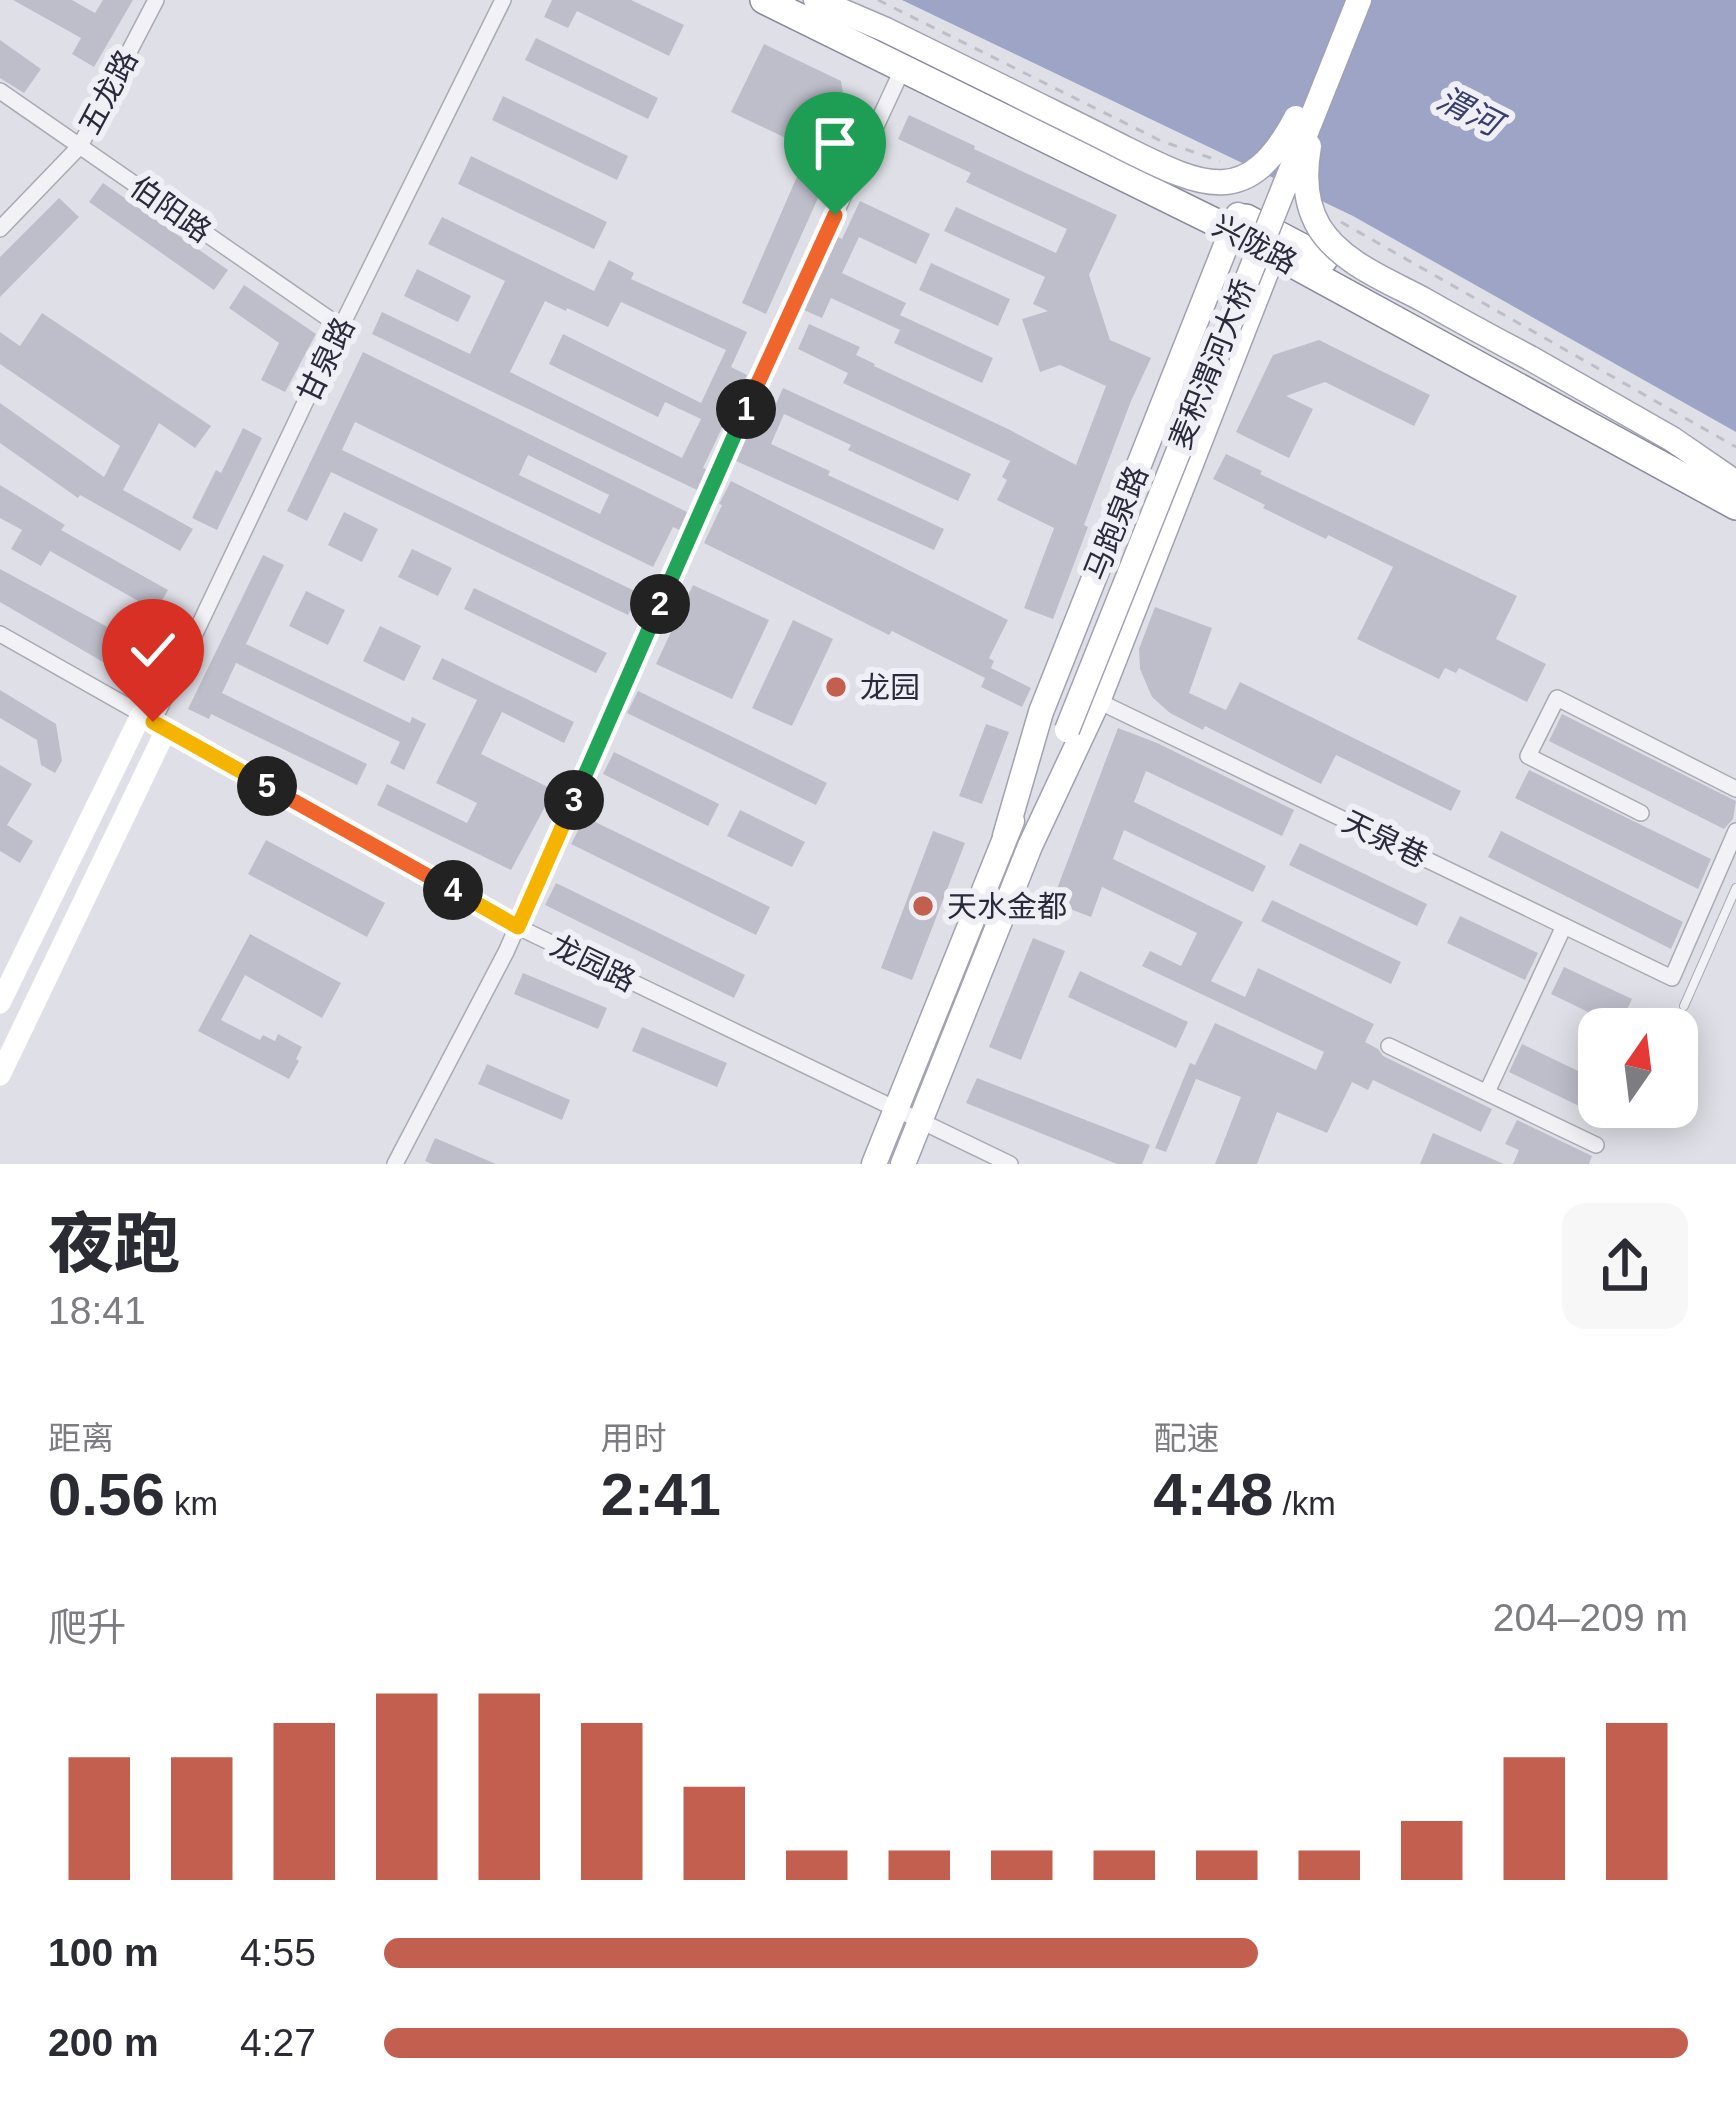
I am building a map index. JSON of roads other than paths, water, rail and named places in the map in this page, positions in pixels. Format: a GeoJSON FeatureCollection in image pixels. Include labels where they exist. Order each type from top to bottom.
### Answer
{"type":"FeatureCollection","features":[{"type":"Feature","properties":{"kind":"highway","name":"兴陇路"},"geometry":{"type":"LineString","coordinates":[[764,0],[1235,222]]}},
{"type":"Feature","properties":{"kind":"highway","name":"兴陇路"},"geometry":{"type":"LineString","coordinates":[[800,0],[1278,244],[1670,454],[1736,484]]}},
{"type":"Feature","properties":{"kind":"highway","name":"兴陇路"},"geometry":{"type":"LineString","coordinates":[[1278,244],[1736,506]]}},
{"type":"Feature","properties":{"kind":"main road"},"geometry":{"type":"LineString","coordinates":[[816,0],[886,29],[1169,170],[1211,184],[1250,175],[1267,163],[1309,106]]}},
{"type":"Feature","properties":{"kind":"main road","name":"麦积渭河大桥"},"geometry":{"type":"LineString","coordinates":[[1062,727],[1309,106],[1344,0]]}},
{"type":"Feature","properties":{"kind":"main road","name":"麦积渭河大桥"},"geometry":{"type":"LineString","coordinates":[[1309,106],[1359,0]]}},
{"type":"Feature","properties":{"kind":"main road"},"geometry":{"type":"LineString","coordinates":[[1309,106],[1306,188],[1311,212],[1337,248],[1672,439],[1736,484]]}},
{"type":"Feature","properties":{"kind":"main road","name":"马跑泉路"},"geometry":{"type":"LineString","coordinates":[[1005,836],[1040,712],[1235,222]]}},
{"type":"Feature","properties":{"kind":"main road","name":"马跑泉路"},"geometry":{"type":"LineString","coordinates":[[903,1164],[1030,846],[1098,700],[1278,244]]}},
{"type":"Feature","properties":{"kind":"main road","name":"马跑泉路"},"geometry":{"type":"LineString","coordinates":[[874,1164],[1005,836],[1062,727]]}},
{"type":"Feature","properties":{"kind":"main road","name":"马跑泉路"},"geometry":{"type":"LineString","coordinates":[[1030,846],[1062,727]]}},
{"type":"Feature","properties":{"kind":"street","name":"五龙路"},"geometry":{"type":"LineString","coordinates":[[0,229],[80,146],[156,0]]}},
{"type":"Feature","properties":{"kind":"street","name":"甘泉路"},"geometry":{"type":"LineString","coordinates":[[154,722],[340,328],[503,0]]}},
{"type":"Feature","properties":{"kind":"street"},"geometry":{"type":"LineString","coordinates":[[394,1164],[518,927],[766,363],[903,68]]}},
{"type":"Feature","properties":{"kind":"street","name":"伯阳路"},"geometry":{"type":"LineString","coordinates":[[0,91],[340,328]]}},
{"type":"Feature","properties":{"kind":"street","name":"龙园路"},"geometry":{"type":"LineString","coordinates":[[0,634],[518,927],[1010,1164]]}},
{"type":"Feature","properties":{"kind":"street"},"geometry":{"type":"LineString","coordinates":[[1641,813],[1528,756],[1557,698],[1736,789]]}},
{"type":"Feature","properties":{"kind":"street","name":"天泉巷"},"geometry":{"type":"LineString","coordinates":[[1098,700],[1672,978],[1736,830]]}},
{"type":"Feature","properties":{"kind":"street"},"geometry":{"type":"LineString","coordinates":[[0,1003],[154,722]]}},
{"type":"Feature","properties":{"kind":"street"},"geometry":{"type":"LineString","coordinates":[[0,1075],[154,722]]}},
{"type":"Feature","properties":{"kind":"street"},"geometry":{"type":"LineString","coordinates":[[1486,1092],[1564,926]]}},
{"type":"Feature","properties":{"kind":"street"},"geometry":{"type":"LineString","coordinates":[[1389,1046],[1595,1145]]}},
{"type":"Feature","properties":{"kind":"lane"},"geometry":{"type":"LineString","coordinates":[[1684,1006],[1736,888]]}},
{"type":"Feature","properties":{"kind":"water","name":"渭河"},"geometry":{"type":"Polygon","coordinates":[[[902,0],[1736,0],[1736,432],[1353,216],[902,0]]]}},
{"type":"Feature","properties":{"kind":"place","name":"龙园"},"geometry":{"type":"Point","coordinates":[836,687]}},
{"type":"Feature","properties":{"kind":"place","name":"天水金都"},"geometry":{"type":"Point","coordinates":[923,906]}}]}
